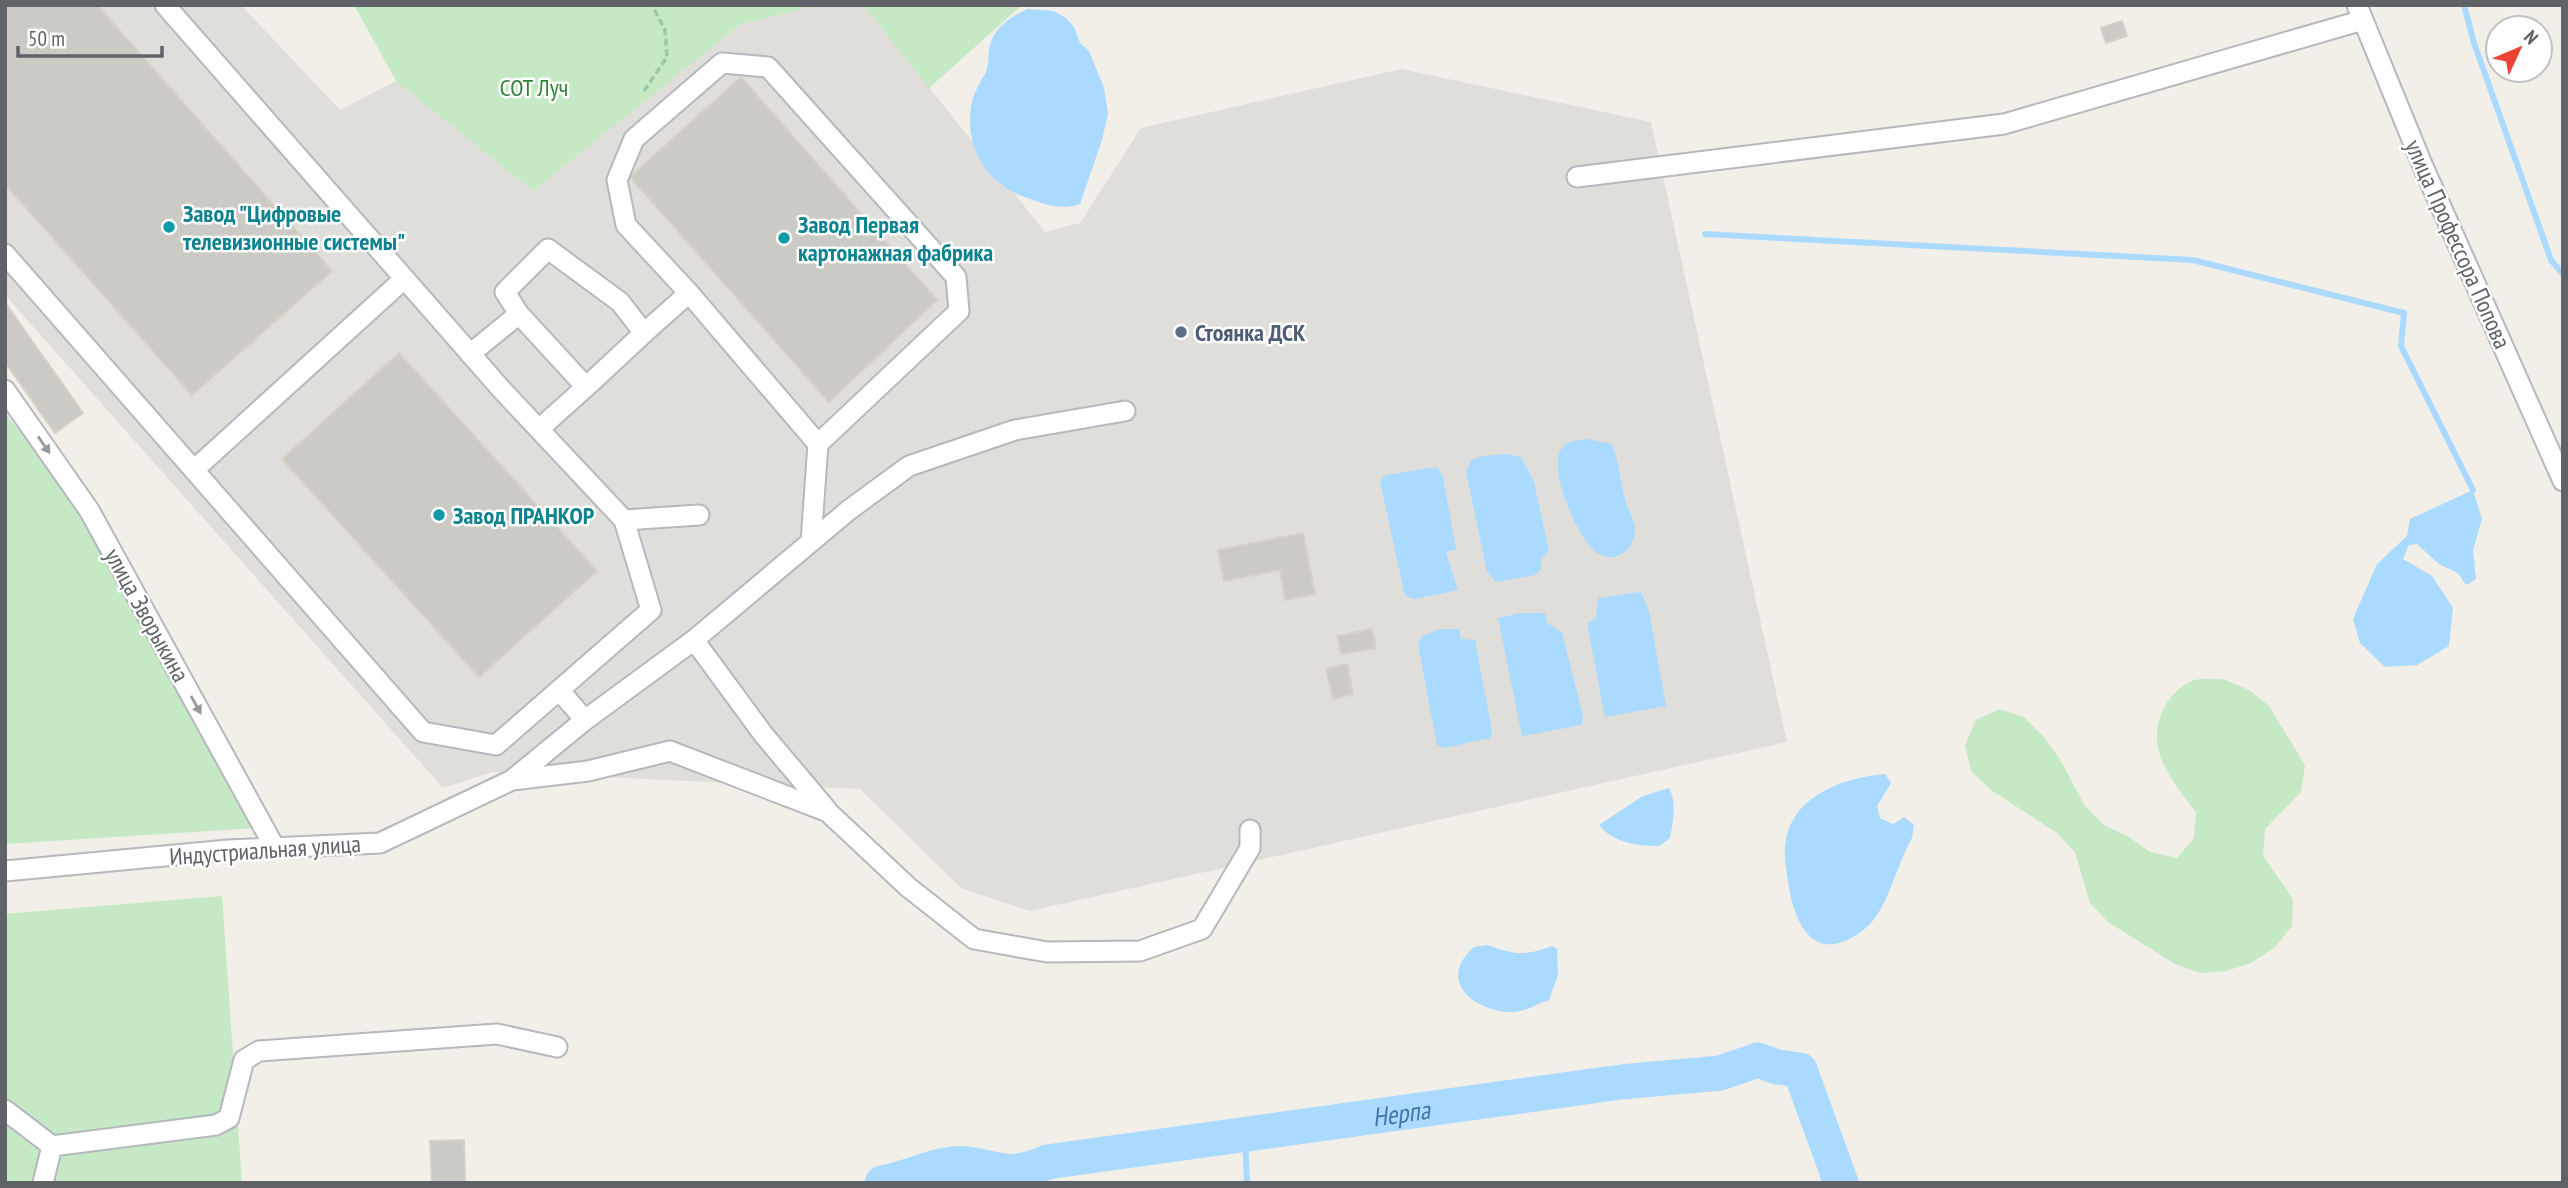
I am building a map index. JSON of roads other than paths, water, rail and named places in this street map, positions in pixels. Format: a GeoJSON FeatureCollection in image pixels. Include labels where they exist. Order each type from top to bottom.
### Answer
{"type":"FeatureCollection","features":[{"type":"Feature","properties":{"kind":"street"},"geometry":{"type":"LineString","coordinates":[[5,254],[423,732],[496,745],[651,610],[624,520],[470,354],[165,5]]}},
{"type":"Feature","properties":{"kind":"street"},"geometry":{"type":"LineString","coordinates":[[1577,177],[2004,124],[2360,13]]}},
{"type":"Feature","properties":{"kind":"street","name":"улица Профессора Попова"},"geometry":{"type":"LineString","coordinates":[[2360,13],[2422,164],[2563,481]]}},
{"type":"Feature","properties":{"kind":"street"},"geometry":{"type":"LineString","coordinates":[[811,542],[818,444],[959,311],[956,276],[768,67],[722,62],[634,139],[617,180],[626,225],[818,444]]}},
{"type":"Feature","properties":{"kind":"street"},"geometry":{"type":"LineString","coordinates":[[586,387],[519,314],[505,292],[548,249],[620,302],[644,332]]}},
{"type":"Feature","properties":{"kind":"street"},"geometry":{"type":"LineString","coordinates":[[195,469],[404,279]]}},
{"type":"Feature","properties":{"kind":"street"},"geometry":{"type":"LineString","coordinates":[[539,429],[688,293]]}},
{"type":"Feature","properties":{"kind":"street"},"geometry":{"type":"LineString","coordinates":[[470,354],[519,314]]}},
{"type":"Feature","properties":{"kind":"street","name":"улица Зворыкина"},"geometry":{"type":"LineString","coordinates":[[6,392],[89,510],[275,848]]}},
{"type":"Feature","properties":{"kind":"street"},"geometry":{"type":"LineString","coordinates":[[512,780],[585,720],[694,640],[811,542],[909,466],[1015,430],[1125,411]]}},
{"type":"Feature","properties":{"kind":"street"},"geometry":{"type":"LineString","coordinates":[[624,520],[699,515]]}},
{"type":"Feature","properties":{"kind":"street"},"geometry":{"type":"LineString","coordinates":[[694,640],[763,734],[828,811],[908,887],[974,939],[1047,952],[1140,951],[1202,929],[1250,848],[1250,830]]}},
{"type":"Feature","properties":{"kind":"street"},"geometry":{"type":"LineString","coordinates":[[559,690],[585,720]]}},
{"type":"Feature","properties":{"kind":"street"},"geometry":{"type":"LineString","coordinates":[[512,780],[588,771],[670,751],[828,811]]}},
{"type":"Feature","properties":{"kind":"street","name":"Индустриальная улица"},"geometry":{"type":"LineString","coordinates":[[5,871],[275,848],[380,843],[512,780]]}},
{"type":"Feature","properties":{"kind":"street"},"geometry":{"type":"LineString","coordinates":[[5,1110],[52,1146],[215,1125],[229,1118],[244,1060],[259,1051],[497,1034],[557,1047]]}},
{"type":"Feature","properties":{"kind":"street"},"geometry":{"type":"LineString","coordinates":[[43,1183],[52,1146]]}},
{"type":"Feature","properties":{"kind":"water"},"geometry":{"type":"Polygon","coordinates":[[[1028,9],[1054,11],[1066,18],[1074,27],[1080,43],[1089,51],[1104,88],[1108,114],[1102,140],[1080,204],[1074,206],[1045,204],[1004,186],[984,166],[972,139],[972,102],[986,72],[992,39],[1004,23],[1028,9]]]}},
{"type":"Feature","properties":{"kind":"water"},"geometry":{"type":"Polygon","coordinates":[[[1587,439],[1612,444],[1626,503],[1633,519],[1635,529],[1629,548],[1613,557],[1599,554],[1591,547],[1574,521],[1561,487],[1558,458],[1562,448],[1570,442],[1587,439]]]}},
{"type":"Feature","properties":{"kind":"water"},"geometry":{"type":"Polygon","coordinates":[[[1510,454],[1522,458],[1534,482],[1549,551],[1541,559],[1541,569],[1535,575],[1496,582],[1487,572],[1466,472],[1471,460],[1483,456],[1510,454]]]}},
{"type":"Feature","properties":{"kind":"water"},"geometry":{"type":"Polygon","coordinates":[[[1437,467],[1443,477],[1456,549],[1446,552],[1458,590],[1415,599],[1405,596],[1380,481],[1386,475],[1437,467]]]}},
{"type":"Feature","properties":{"kind":"water"},"geometry":{"type":"Polygon","coordinates":[[[2473,490],[2482,519],[2473,550],[2476,579],[2466,585],[2458,573],[2439,564],[2417,544],[2409,545],[2403,559],[2432,576],[2453,608],[2449,646],[2417,665],[2385,667],[2360,643],[2353,619],[2377,564],[2407,536],[2410,519],[2473,490]]]}},
{"type":"Feature","properties":{"kind":"water"},"geometry":{"type":"Polygon","coordinates":[[[1641,592],[1649,611],[1666,706],[1605,717],[1587,623],[1596,619],[1598,598],[1641,592]]]}},
{"type":"Feature","properties":{"kind":"water"},"geometry":{"type":"Polygon","coordinates":[[[1520,613],[1545,613],[1547,623],[1562,632],[1583,716],[1582,725],[1522,736],[1498,618],[1520,613]]]}},
{"type":"Feature","properties":{"kind":"water"},"geometry":{"type":"Polygon","coordinates":[[[1440,629],[1459,629],[1461,639],[1475,640],[1492,731],[1490,738],[1444,748],[1437,745],[1418,644],[1423,636],[1440,629]]]}},
{"type":"Feature","properties":{"kind":"water"},"geometry":{"type":"Polygon","coordinates":[[[1885,774],[1891,783],[1877,806],[1880,818],[1893,824],[1904,817],[1914,825],[1912,838],[1888,895],[1870,924],[1853,937],[1839,943],[1818,942],[1807,933],[1793,907],[1786,864],[1787,835],[1801,809],[1812,798],[1855,779],[1885,774]]]}},
{"type":"Feature","properties":{"kind":"water"},"geometry":{"type":"Polygon","coordinates":[[[1669,788],[1674,806],[1670,838],[1659,846],[1618,840],[1599,825],[1643,796],[1669,788]]]}},
{"type":"Feature","properties":{"kind":"water"},"geometry":{"type":"Polygon","coordinates":[[[1488,945],[1520,953],[1552,946],[1557,949],[1558,975],[1549,1000],[1512,1012],[1498,1011],[1473,1000],[1459,982],[1459,971],[1463,959],[1474,947],[1488,945]]]}},
{"type":"Feature","properties":{"kind":"waterway"},"geometry":{"type":"LineString","coordinates":[[2464,5],[2474,43],[2551,260],[2563,274]]}},
{"type":"Feature","properties":{"kind":"waterway"},"geometry":{"type":"LineString","coordinates":[[1705,234],[2193,260],[2404,313],[2401,346],[2473,490]]}},
{"type":"Feature","properties":{"kind":"waterway","name":"Нерпа"},"geometry":{"type":"LineString","coordinates":[[882,1183],[946,1165],[971,1164],[1016,1171],[1047,1162],[1621,1082],[1720,1073],[1758,1060],[1777,1067],[1800,1070],[1841,1183]]}},
{"type":"Feature","properties":{"kind":"waterway"},"geometry":{"type":"LineString","coordinates":[[1245,1133],[1247,1183]]}},
{"type":"Feature","properties":{"kind":"place","name":"Завод \"Цифровые телевизионные системы\""},"geometry":{"type":"Point","coordinates":[169,227]}},
{"type":"Feature","properties":{"kind":"place","name":"Завод Первая картонажная фабрика"},"geometry":{"type":"Point","coordinates":[784,238]}},
{"type":"Feature","properties":{"kind":"place","name":"Стоянка ДСК"},"geometry":{"type":"Point","coordinates":[1181,332]}},
{"type":"Feature","properties":{"kind":"place","name":"Завод ПРАНКОР"},"geometry":{"type":"Point","coordinates":[439,515]}},
{"type":"Feature","properties":{"kind":"park label","name":"СОТ Луч"},"geometry":{"type":"Point","coordinates":[534,87]}}]}
